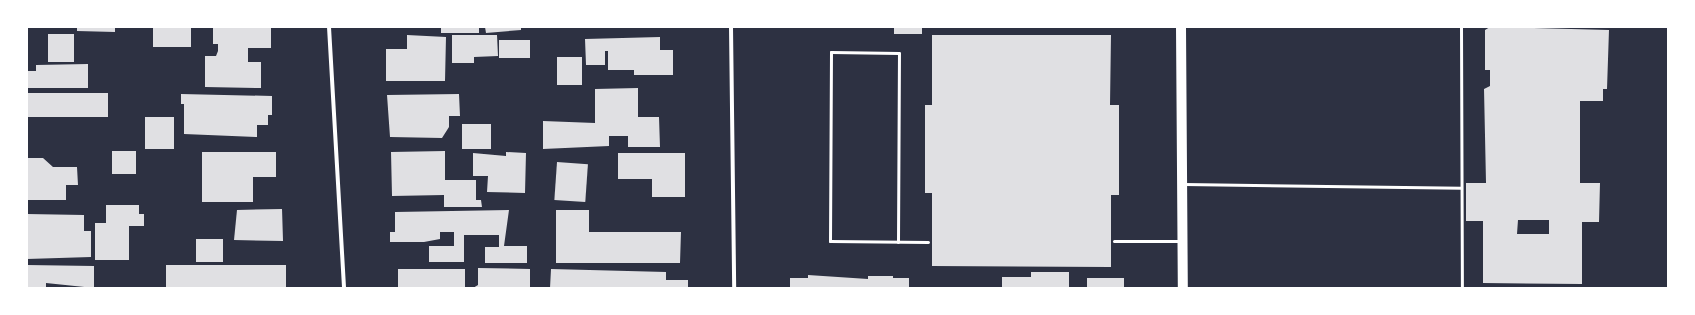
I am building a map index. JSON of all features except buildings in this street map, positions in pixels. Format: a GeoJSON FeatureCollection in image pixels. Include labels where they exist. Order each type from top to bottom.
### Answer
{"type":"FeatureCollection","features":[{"type":"Feature","properties":{"kind":"main road"},"geometry":{"type":"LineString","coordinates":[[1181,27],[1183,288]]}},
{"type":"Feature","properties":{"kind":"street"},"geometry":{"type":"LineString","coordinates":[[329,27],[344,288]]}},
{"type":"Feature","properties":{"kind":"street"},"geometry":{"type":"LineString","coordinates":[[731,27],[734,288]]}},
{"type":"Feature","properties":{"kind":"lane"},"geometry":{"type":"LineString","coordinates":[[1461,27],[1462,288]]}},
{"type":"Feature","properties":{"kind":"lane"},"geometry":{"type":"LineString","coordinates":[[898,242],[899,53],[831,52],[830,241],[898,242],[928,242]]}},
{"type":"Feature","properties":{"kind":"lane"},"geometry":{"type":"LineString","coordinates":[[1182,184],[1461,188]]}},
{"type":"Feature","properties":{"kind":"lane"},"geometry":{"type":"LineString","coordinates":[[1114,241],[1182,241]]}}]}
